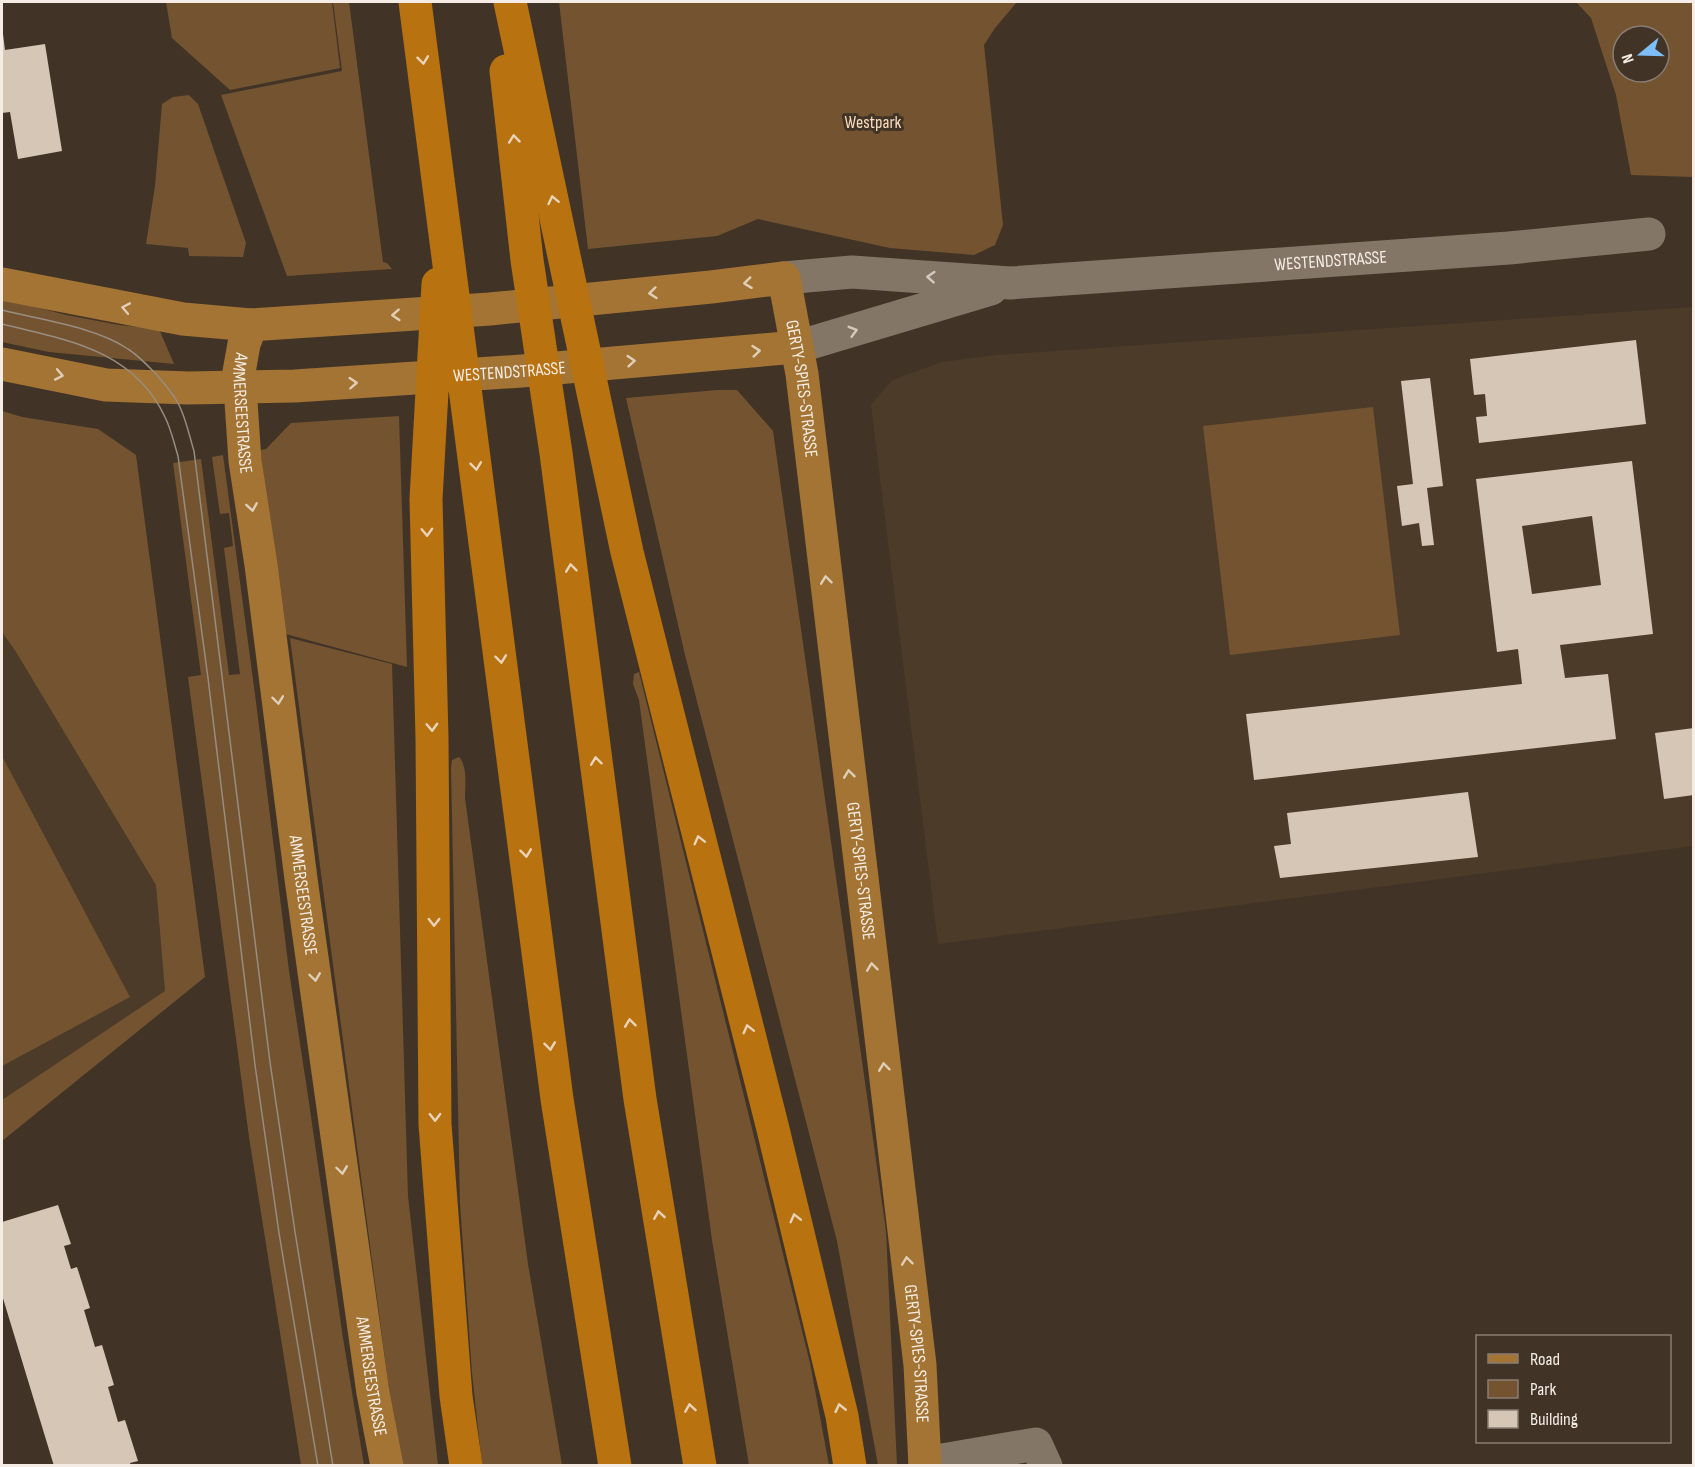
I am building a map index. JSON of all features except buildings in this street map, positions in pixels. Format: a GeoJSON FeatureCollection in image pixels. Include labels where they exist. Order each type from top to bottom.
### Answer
{"type":"FeatureCollection","features":[{"type":"Feature","properties":{"kind":"highway"},"geometry":{"type":"LineString","coordinates":[[415,2],[557,1099],[615,1466]]}},
{"type":"Feature","properties":{"kind":"highway"},"geometry":{"type":"LineString","coordinates":[[498,2],[527,260],[556,453],[640,1099],[700,1466]]}},
{"type":"Feature","properties":{"kind":"highway"},"geometry":{"type":"LineString","coordinates":[[510,2],[627,552],[775,1137],[842,1416],[850,1466]]}},
{"type":"Feature","properties":{"kind":"highway"},"geometry":{"type":"LineString","coordinates":[[442,210],[426,499],[432,738],[435,1124],[456,1396],[466,1466]]}},
{"type":"Feature","properties":{"kind":"main road","name":"WESTENDSTRASSE"},"geometry":{"type":"LineString","coordinates":[[2,284],[164,315],[251,325],[490,309],[784,278]]}},
{"type":"Feature","properties":{"kind":"main road","name":"GERTY-SPIES-STRASSE"},"geometry":{"type":"LineString","coordinates":[[784,278],[802,374],[920,1365],[925,1464]]}},
{"type":"Feature","properties":{"kind":"main road","name":"AMMERSEESTRASSE"},"geometry":{"type":"LineString","coordinates":[[251,325],[244,344],[239,372],[245,461],[373,1393],[387,1466]]}},
{"type":"Feature","properties":{"kind":"main road","name":"WESTENDSTRASSE"},"geometry":{"type":"LineString","coordinates":[[2,363],[106,385],[188,388],[295,386],[522,371],[797,347]]}},
{"type":"Feature","properties":{"kind":"lane","name":"WESTENDSTRASSE"},"geometry":{"type":"LineString","coordinates":[[784,278],[852,272],[1010,283],[1509,248],[1649,234]]}},
{"type":"Feature","properties":{"kind":"lane","name":"WESTENDSTRASSE"},"geometry":{"type":"LineString","coordinates":[[797,347],[1010,283]]}},
{"type":"Feature","properties":{"kind":"lane"},"geometry":{"type":"LineString","coordinates":[[925,1464],[1036,1444],[1046,1466]]}},
{"type":"Feature","properties":{"kind":"shaded area"},"geometry":{"type":"Polygon","coordinates":[[[1693,307],[1693,846],[938,944],[871,405],[892,380],[942,362],[997,355],[1693,307]]]}},
{"type":"Feature","properties":{"kind":"shaded area"},"geometry":{"type":"Polygon","coordinates":[[[2,632],[156,885],[165,991],[2,1100],[2,632]]]}},
{"type":"Feature","properties":{"kind":"green space"},"geometry":{"type":"Polygon","coordinates":[[[166,2],[332,2],[340,68],[230,90],[172,38],[166,2]]]}},
{"type":"Feature","properties":{"kind":"green space"},"geometry":{"type":"Polygon","coordinates":[[[333,2],[349,2],[383,262],[392,269],[287,276],[221,95],[342,71],[333,2]]]}},
{"type":"Feature","properties":{"kind":"green space","name":"Westpark"},"geometry":{"type":"Polygon","coordinates":[[[559,2],[1017,2],[984,45],[1003,225],[995,245],[974,255],[890,248],[758,219],[717,236],[588,249],[559,2]]]}},
{"type":"Feature","properties":{"kind":"green space"},"geometry":{"type":"Polygon","coordinates":[[[1576,2],[1693,2],[1693,177],[1631,175],[1612,84],[1671,84],[1671,24],[1611,24],[1611,80],[1591,18],[1576,2]]]}},
{"type":"Feature","properties":{"kind":"green space"},"geometry":{"type":"Polygon","coordinates":[[[189,95],[198,104],[246,243],[243,257],[189,256],[188,248],[146,244],[155,186],[162,104],[173,97],[189,95]]]}},
{"type":"Feature","properties":{"kind":"green space"},"geometry":{"type":"Polygon","coordinates":[[[2,298],[66,315],[119,325],[159,329],[174,364],[49,352],[2,342],[2,298]]]}},
{"type":"Feature","properties":{"kind":"green space"},"geometry":{"type":"Polygon","coordinates":[[[737,390],[773,431],[886,1231],[897,1465],[878,1465],[837,1241],[685,655],[626,398],[737,390]]]}},
{"type":"Feature","properties":{"kind":"green space"},"geometry":{"type":"Polygon","coordinates":[[[1373,407],[1400,635],[1230,655],[1203,426],[1373,407]]]}},
{"type":"Feature","properties":{"kind":"green space"},"geometry":{"type":"Polygon","coordinates":[[[2,411],[22,417],[98,429],[136,455],[205,977],[2,1141],[2,1100],[165,991],[156,885],[2,632],[2,411]]]}},
{"type":"Feature","properties":{"kind":"green space"},"geometry":{"type":"Polygon","coordinates":[[[399,416],[407,667],[282,633],[260,450],[266,449],[291,423],[399,416]]]}},
{"type":"Feature","properties":{"kind":"green space"},"geometry":{"type":"Polygon","coordinates":[[[223,455],[289,971],[364,1465],[301,1465],[249,1137],[188,677],[201,675],[173,463],[201,459],[229,675],[240,674],[224,548],[233,546],[229,513],[220,514],[212,457],[223,455]]]}},
{"type":"Feature","properties":{"kind":"green space"},"geometry":{"type":"Polygon","coordinates":[[[290,638],[392,664],[408,1196],[438,1465],[403,1465],[390,1397],[290,638]]]}},
{"type":"Feature","properties":{"kind":"green space"},"geometry":{"type":"Polygon","coordinates":[[[639,672],[810,1363],[829,1465],[749,1465],[712,1240],[639,700],[633,684],[634,674],[639,672]]]}},
{"type":"Feature","properties":{"kind":"green space"},"geometry":{"type":"Polygon","coordinates":[[[2,756],[130,997],[2,1066],[2,756]]]}},
{"type":"Feature","properties":{"kind":"green space"},"geometry":{"type":"Polygon","coordinates":[[[459,757],[465,771],[465,798],[528,1264],[562,1465],[482,1465],[472,1373],[460,1203],[451,768],[452,760],[459,757]]]}},
{"type":"Feature","properties":{"kind":"tram line"},"geometry":{"type":"LineString","coordinates":[[2,310],[84,330],[115,341],[128,349],[146,364],[171,391],[181,409],[194,451],[270,1062],[333,1466]]}},
{"type":"Feature","properties":{"kind":"tram line"},"geometry":{"type":"LineString","coordinates":[[2,324],[96,351],[135,376],[151,394],[167,422],[178,456],[208,678],[255,1065],[279,1233],[318,1466]]}}]}
